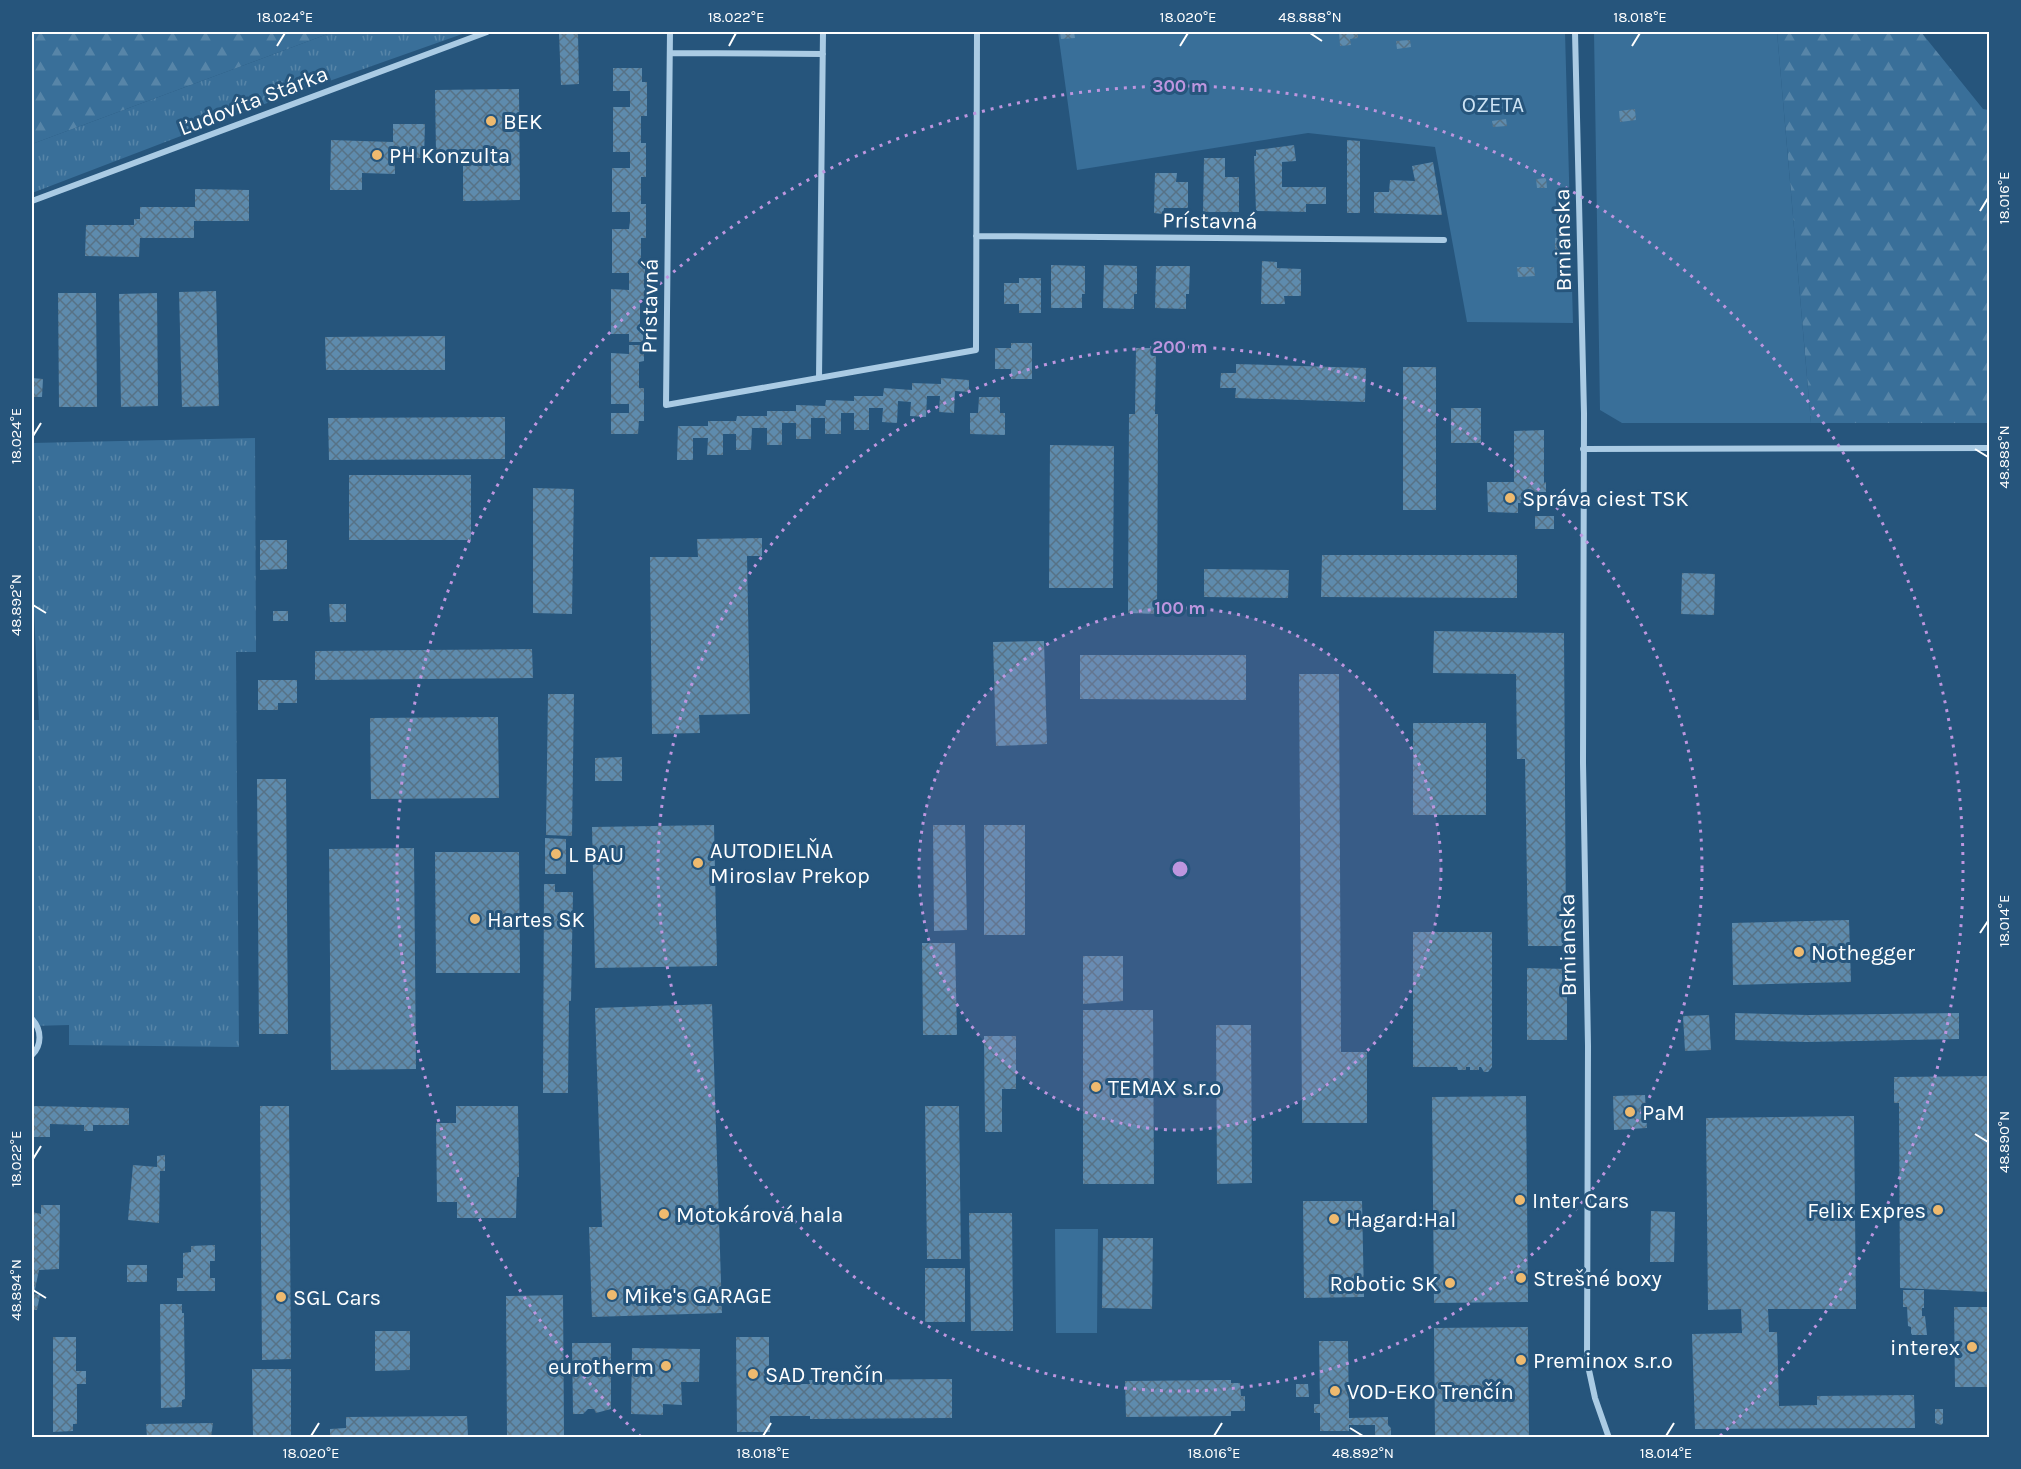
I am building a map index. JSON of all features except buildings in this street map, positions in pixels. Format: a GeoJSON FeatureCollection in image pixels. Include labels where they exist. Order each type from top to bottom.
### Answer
{"type":"FeatureCollection","features":[{"type":"Feature","properties":{"kind":"street","name":"Ľudovíta Stárka"},"geometry":{"type":"LineString","coordinates":[[32,201],[487,32]]}},
{"type":"Feature","properties":{"kind":"street","name":"Prístavná"},"geometry":{"type":"LineString","coordinates":[[670,32],[666,405],[976,350],[977,32]]}},
{"type":"Feature","properties":{"kind":"street"},"geometry":{"type":"LineString","coordinates":[[819,378],[823,32]]}},
{"type":"Feature","properties":{"kind":"street","name":"Brnianska"},"geometry":{"type":"LineString","coordinates":[[1575,32],[1583,448],[1583,775],[1588,1046],[1587,1361],[1595,1398],[1609,1437]]}},
{"type":"Feature","properties":{"kind":"street"},"geometry":{"type":"LineString","coordinates":[[670,53],[823,54]]}},
{"type":"Feature","properties":{"kind":"street","name":"Prístavná"},"geometry":{"type":"LineString","coordinates":[[976,236],[1444,240]]}},
{"type":"Feature","properties":{"kind":"street"},"geometry":{"type":"LineString","coordinates":[[1583,448],[1989,448]]}},
{"type":"Feature","properties":{"kind":"street"},"geometry":{"type":"LineString","coordinates":[[32,1019],[40,1037],[39,1044],[32,1055]]}},
{"type":"Feature","properties":{"kind":"street"},"geometry":{"type":"LineString","coordinates":[[1615,1437],[1625,1437]]}},
{"type":"Feature","properties":{"kind":"green space"},"geometry":{"type":"Polygon","coordinates":[[[32,32],[333,32],[32,144],[32,32]]]}},
{"type":"Feature","properties":{"kind":"green space"},"geometry":{"type":"Polygon","coordinates":[[[333,32],[468,32],[270,102],[32,193],[32,144],[333,32]]]}},
{"type":"Feature","properties":{"kind":"green space","name":"OZETA"},"geometry":{"type":"Polygon","coordinates":[[[1058,32],[1565,32],[1573,323],[1467,322],[1435,147],[1308,133],[1077,170],[1058,32]]]}},
{"type":"Feature","properties":{"kind":"green space"},"geometry":{"type":"Polygon","coordinates":[[[1594,32],[1777,32],[1811,423],[1622,423],[1600,410],[1594,32]]]}},
{"type":"Feature","properties":{"kind":"green space"},"geometry":{"type":"Polygon","coordinates":[[[1777,32],[1921,32],[1983,109],[1989,110],[1989,423],[1811,423],[1777,32]]]}},
{"type":"Feature","properties":{"kind":"green space"},"geometry":{"type":"Polygon","coordinates":[[[255,438],[256,652],[236,652],[239,1047],[69,1045],[69,1025],[32,1026],[32,720],[39,720],[32,568],[32,443],[255,438]]]}},
{"type":"Feature","properties":{"kind":"green space"},"geometry":{"type":"Polygon","coordinates":[[[1055,1229],[1098,1229],[1097,1333],[1056,1333],[1055,1229]]]}},
{"type":"Feature","properties":{"kind":"place","name":"BEK"},"geometry":{"type":"Point","coordinates":[491,121]}},
{"type":"Feature","properties":{"kind":"place","name":"PH Konzulta"},"geometry":{"type":"Point","coordinates":[377,155]}},
{"type":"Feature","properties":{"kind":"place","name":"Správa ciest TSK"},"geometry":{"type":"Point","coordinates":[1510,498]}},
{"type":"Feature","properties":{"kind":"place","name":"L BAU"},"geometry":{"type":"Point","coordinates":[556,854]}},
{"type":"Feature","properties":{"kind":"place","name":"AUTODIELŇA Miroslav Prekop"},"geometry":{"type":"Point","coordinates":[698,863]}},
{"type":"Feature","properties":{"kind":"place","name":"Hartes SK"},"geometry":{"type":"Point","coordinates":[475,919]}},
{"type":"Feature","properties":{"kind":"place","name":"Nothegger"},"geometry":{"type":"Point","coordinates":[1799,952]}},
{"type":"Feature","properties":{"kind":"place","name":"TEMAX s.r.o"},"geometry":{"type":"Point","coordinates":[1096,1087]}},
{"type":"Feature","properties":{"kind":"place","name":"PaM"},"geometry":{"type":"Point","coordinates":[1630,1112]}},
{"type":"Feature","properties":{"kind":"place","name":"Inter Cars"},"geometry":{"type":"Point","coordinates":[1520,1200]}},
{"type":"Feature","properties":{"kind":"place","name":"Felix Expres"},"geometry":{"type":"Point","coordinates":[1938,1210]}},
{"type":"Feature","properties":{"kind":"place","name":"Motokárová hala"},"geometry":{"type":"Point","coordinates":[664,1214]}},
{"type":"Feature","properties":{"kind":"place","name":"Hagard:Hal"},"geometry":{"type":"Point","coordinates":[1334,1219]}},
{"type":"Feature","properties":{"kind":"place","name":"Strešné boxy"},"geometry":{"type":"Point","coordinates":[1521,1278]}},
{"type":"Feature","properties":{"kind":"place","name":"Robotic SK"},"geometry":{"type":"Point","coordinates":[1450,1283]}},
{"type":"Feature","properties":{"kind":"place","name":"Mike's GARAGE"},"geometry":{"type":"Point","coordinates":[612,1295]}},
{"type":"Feature","properties":{"kind":"place","name":"SGL Cars"},"geometry":{"type":"Point","coordinates":[281,1297]}},
{"type":"Feature","properties":{"kind":"place","name":"interex"},"geometry":{"type":"Point","coordinates":[1972,1347]}},
{"type":"Feature","properties":{"kind":"place","name":"Preminox s.r.o"},"geometry":{"type":"Point","coordinates":[1521,1360]}},
{"type":"Feature","properties":{"kind":"place","name":"eurotherm"},"geometry":{"type":"Point","coordinates":[666,1366]}},
{"type":"Feature","properties":{"kind":"place","name":"SAD Trenčín"},"geometry":{"type":"Point","coordinates":[753,1374]}},
{"type":"Feature","properties":{"kind":"place","name":"VOD-EKO Trenčín"},"geometry":{"type":"Point","coordinates":[1335,1391]}}]}
